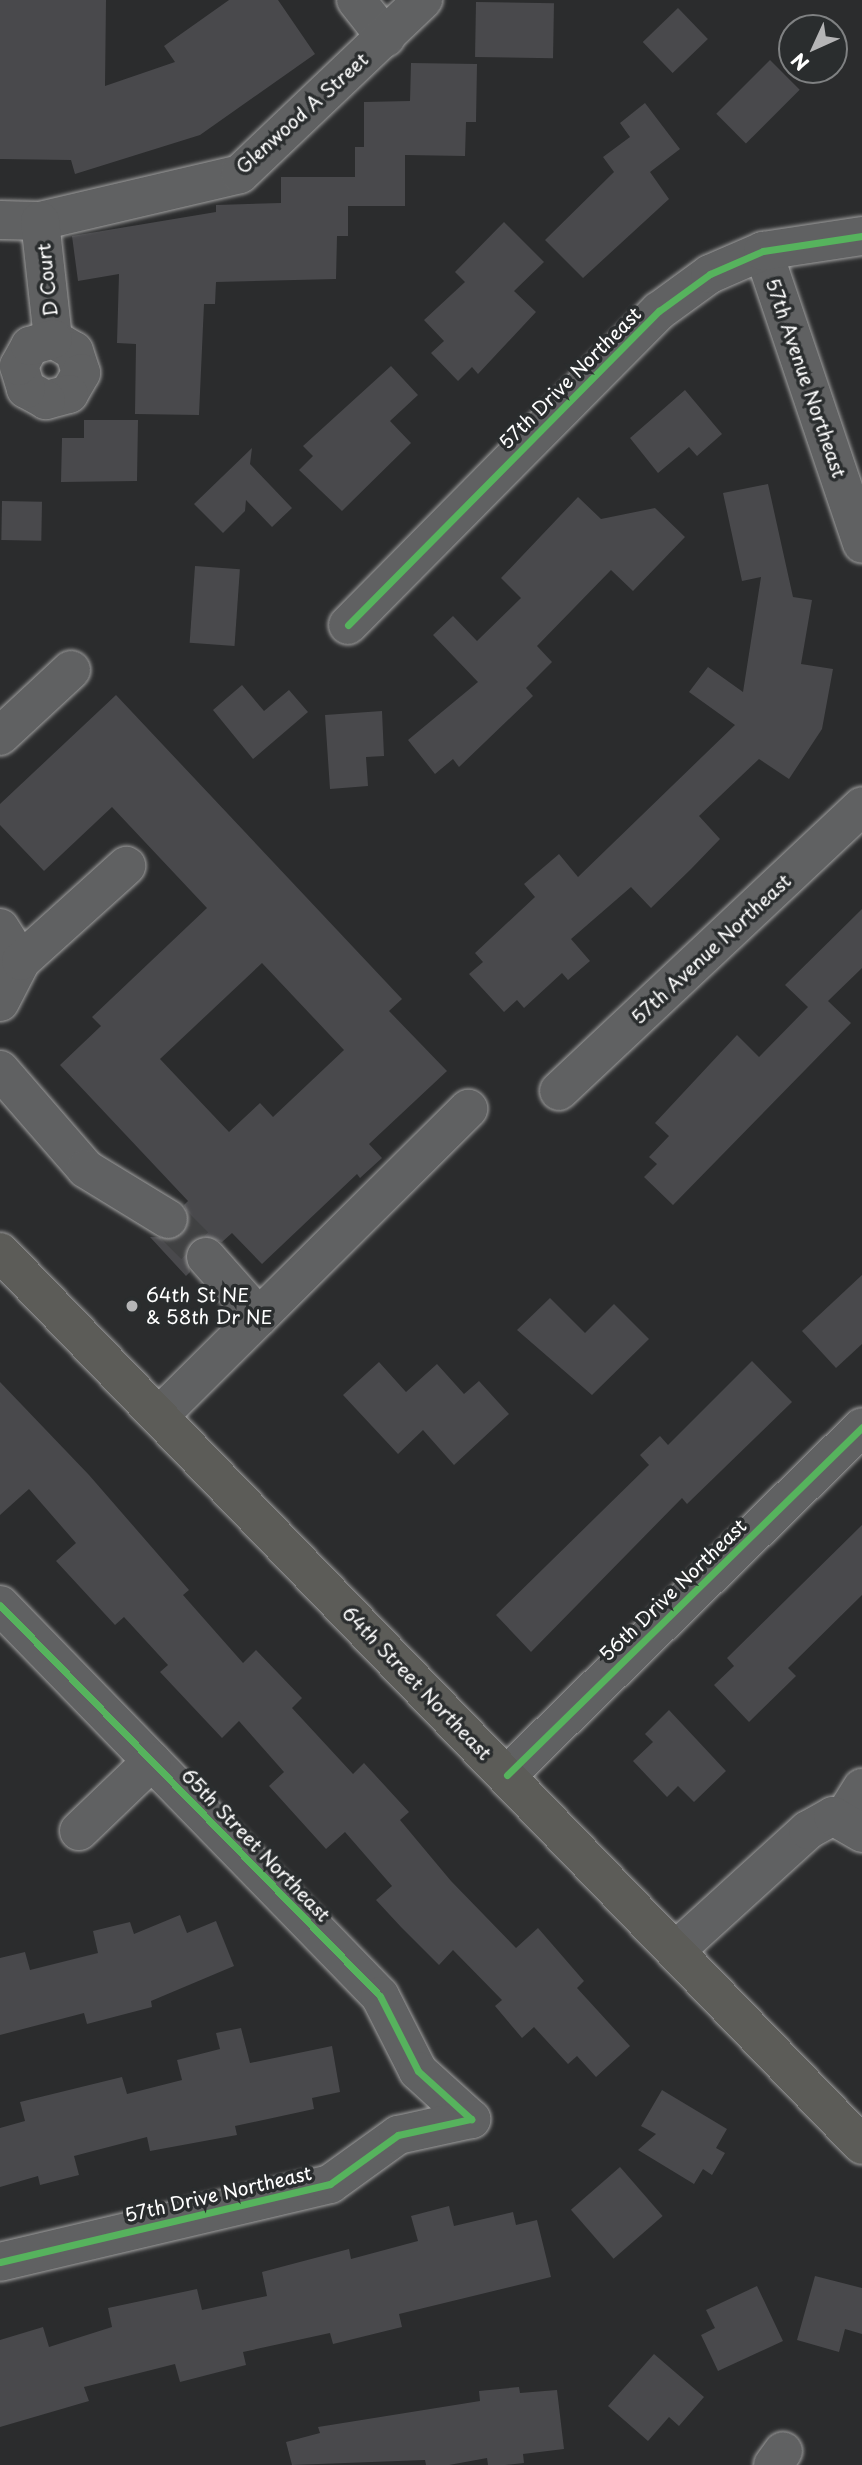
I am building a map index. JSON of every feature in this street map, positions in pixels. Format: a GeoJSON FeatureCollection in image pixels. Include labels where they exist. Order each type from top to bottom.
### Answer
{"type":"FeatureCollection","features":[{"type":"Feature","properties":{"kind":"main road","name":"64th Street Northeast"},"geometry":{"type":"LineString","coordinates":[[0,1252],[862,2145]]}},
{"type":"Feature","properties":{"kind":"street"},"geometry":{"type":"LineString","coordinates":[[356,0],[386,38]]}},
{"type":"Feature","properties":{"kind":"street","name":"Glenwood A Street"},"geometry":{"type":"LineString","coordinates":[[0,220],[40,221],[240,174],[423,0]]}},
{"type":"Feature","properties":{"kind":"street","name":"D Court"},"geometry":{"type":"LineString","coordinates":[[40,221],[53,339]]}},
{"type":"Feature","properties":{"kind":"street","name":"57th Drive Northeast"},"geometry":{"type":"LineString","coordinates":[[348,625],[659,311],[710,274],[763,251],[862,236]]}},
{"type":"Feature","properties":{"kind":"street","name":"57th Avenue Northeast"},"geometry":{"type":"LineString","coordinates":[[763,251],[862,544]]}},
{"type":"Feature","properties":{"kind":"street"},"geometry":{"type":"LineString","coordinates":[[0,736],[71,670]]}},
{"type":"Feature","properties":{"kind":"street","name":"57th Avenue Northeast"},"geometry":{"type":"LineString","coordinates":[[559,1091],[862,806]]}},
{"type":"Feature","properties":{"kind":"street"},"geometry":{"type":"LineString","coordinates":[[0,1002],[21,961],[126,866]]}},
{"type":"Feature","properties":{"kind":"street"},"geometry":{"type":"LineString","coordinates":[[0,928],[21,961]]}},
{"type":"Feature","properties":{"kind":"street"},"geometry":{"type":"LineString","coordinates":[[0,1070],[86,1169],[168,1219]]}},
{"type":"Feature","properties":{"kind":"street"},"geometry":{"type":"LineString","coordinates":[[159,1416],[468,1109]]}},
{"type":"Feature","properties":{"kind":"street"},"geometry":{"type":"LineString","coordinates":[[206,1257],[259,1317]]}},
{"type":"Feature","properties":{"kind":"street","name":"56th Drive Northeast"},"geometry":{"type":"LineString","coordinates":[[507,1775],[862,1427]]}},
{"type":"Feature","properties":{"kind":"street","name":"65th Street Northeast"},"geometry":{"type":"LineString","coordinates":[[0,1605],[380,1996],[418,2071],[471,2119]]}},
{"type":"Feature","properties":{"kind":"street"},"geometry":{"type":"LineString","coordinates":[[79,1831],[152,1761]]}},
{"type":"Feature","properties":{"kind":"street"},"geometry":{"type":"LineString","coordinates":[[675,1951],[808,1830],[833,1816],[852,1827],[862,1788]]}},
{"type":"Feature","properties":{"kind":"street","name":"57th Drive Northeast"},"geometry":{"type":"LineString","coordinates":[[0,2262],[330,2184],[398,2135],[471,2119]]}},
{"type":"Feature","properties":{"kind":"building"},"geometry":{"type":"Polygon","coordinates":[[[0,0],[106,0],[105,86],[175,62],[164,46],[229,0],[278,0],[315,54],[200,135],[75,174],[71,160],[0,159],[0,0]]]}},
{"type":"Feature","properties":{"kind":"building"},"geometry":{"type":"Polygon","coordinates":[[[476,2],[554,3],[553,58],[475,57],[476,2]]]}},
{"type":"Feature","properties":{"kind":"building"},"geometry":{"type":"Polygon","coordinates":[[[678,8],[708,39],[673,73],[643,42],[678,8]]]}},
{"type":"Feature","properties":{"kind":"building"},"geometry":{"type":"Polygon","coordinates":[[[770,60],[778,68],[778,84],[794,84],[800,90],[746,143],[716,114],[770,60]]]}},
{"type":"Feature","properties":{"kind":"building"},"geometry":{"type":"Polygon","coordinates":[[[411,63],[477,64],[476,122],[466,122],[465,156],[405,155],[405,206],[348,206],[348,236],[337,236],[336,279],[216,282],[215,304],[204,304],[199,415],[135,414],[136,344],[117,343],[119,274],[78,281],[72,236],[216,212],[216,205],[281,203],[281,177],[355,177],[355,147],[364,147],[364,102],[410,101],[411,63]]]}},
{"type":"Feature","properties":{"kind":"building"},"geometry":{"type":"Polygon","coordinates":[[[645,103],[680,149],[650,172],[669,199],[583,278],[545,240],[614,172],[603,157],[630,137],[620,123],[645,103]]]}},
{"type":"Feature","properties":{"kind":"building"},"geometry":{"type":"Polygon","coordinates":[[[504,222],[544,262],[514,291],[536,312],[478,374],[472,367],[458,381],[431,353],[444,341],[424,320],[465,282],[455,272],[504,222]]]}},
{"type":"Feature","properties":{"kind":"building"},"geometry":{"type":"Polygon","coordinates":[[[391,366],[418,395],[390,421],[411,443],[342,511],[299,470],[313,456],[303,446],[391,366]]]}},
{"type":"Feature","properties":{"kind":"building"},"geometry":{"type":"Polygon","coordinates":[[[685,390],[722,434],[697,456],[689,447],[658,473],[630,438],[685,390]]]}},
{"type":"Feature","properties":{"kind":"building"},"geometry":{"type":"Polygon","coordinates":[[[84,420],[138,420],[137,481],[61,482],[62,438],[84,438],[84,420]]]}},
{"type":"Feature","properties":{"kind":"building"},"geometry":{"type":"Polygon","coordinates":[[[252,448],[250,464],[292,508],[272,527],[246,500],[245,511],[223,533],[194,504],[252,448]]]}},
{"type":"Feature","properties":{"kind":"building"},"geometry":{"type":"Polygon","coordinates":[[[768,484],[793,597],[812,600],[801,664],[833,669],[822,729],[789,779],[759,759],[699,816],[720,839],[651,908],[631,887],[571,939],[590,961],[568,980],[562,973],[524,1008],[517,1000],[504,1012],[469,974],[483,962],[475,953],[535,897],[524,884],[559,854],[578,877],[735,725],[689,692],[708,667],[743,692],[761,577],[742,581],[723,493],[768,484]]]}},
{"type":"Feature","properties":{"kind":"building"},"geometry":{"type":"Polygon","coordinates":[[[578,497],[601,519],[655,508],[685,537],[633,591],[611,570],[537,646],[552,662],[526,688],[533,696],[459,767],[453,759],[435,774],[408,740],[478,682],[433,635],[453,616],[477,641],[521,598],[501,578],[578,497]]]}},
{"type":"Feature","properties":{"kind":"building"},"geometry":{"type":"Polygon","coordinates":[[[2,501],[42,502],[41,541],[1,540],[2,501]]]}},
{"type":"Feature","properties":{"kind":"building"},"geometry":{"type":"Polygon","coordinates":[[[195,566],[240,569],[235,646],[190,643],[195,566]]]}},
{"type":"Feature","properties":{"kind":"building"},"geometry":{"type":"Polygon","coordinates":[[[242,685],[264,711],[289,690],[308,712],[253,759],[213,710],[242,685]]]}},
{"type":"Feature","properties":{"kind":"building"},"geometry":{"type":"Polygon","coordinates":[[[116,695],[402,999],[389,1011],[447,1071],[369,1144],[382,1158],[360,1178],[357,1174],[262,1264],[232,1233],[222,1242],[202,1236],[186,1249],[190,1272],[186,1276],[150,1237],[179,1238],[190,1220],[184,1205],[188,1201],[60,1065],[101,1026],[92,1017],[207,908],[112,807],[44,871],[0,825],[0,804],[116,695]],[[262,963],[160,1059],[229,1132],[260,1103],[273,1117],[344,1050],[262,963]]]}},
{"type":"Feature","properties":{"kind":"building"},"geometry":{"type":"Polygon","coordinates":[[[382,711],[384,756],[366,757],[368,786],[330,789],[325,715],[382,711]]]}},
{"type":"Feature","properties":{"kind":"building"},"geometry":{"type":"Polygon","coordinates":[[[862,909],[862,968],[828,1001],[851,1023],[673,1205],[644,1177],[657,1164],[649,1157],[669,1136],[655,1123],[737,1035],[759,1057],[808,1007],[785,985],[862,909]]]}},
{"type":"Feature","properties":{"kind":"building"},"geometry":{"type":"Polygon","coordinates":[[[862,1275],[862,1344],[836,1368],[802,1331],[862,1275]]]}},
{"type":"Feature","properties":{"kind":"building"},"geometry":{"type":"Polygon","coordinates":[[[550,1298],[585,1333],[614,1304],[649,1339],[592,1395],[517,1330],[550,1298]]]}},
{"type":"Feature","properties":{"kind":"building"},"geometry":{"type":"Polygon","coordinates":[[[752,1361],[792,1402],[687,1504],[682,1498],[531,1652],[496,1615],[649,1465],[640,1455],[660,1436],[668,1445],[752,1361]]]}},
{"type":"Feature","properties":{"kind":"building"},"geometry":{"type":"Polygon","coordinates":[[[379,1362],[406,1392],[437,1364],[464,1394],[479,1381],[509,1414],[454,1465],[423,1430],[398,1454],[343,1395],[379,1362]]]}},
{"type":"Feature","properties":{"kind":"building"},"geometry":{"type":"Polygon","coordinates":[[[0,1382],[89,1475],[189,1590],[183,1595],[243,1663],[256,1650],[302,1698],[292,1708],[353,1774],[364,1763],[409,1812],[400,1820],[451,1881],[516,1948],[538,1928],[584,1981],[577,1988],[630,2046],[596,2077],[577,2056],[568,2064],[534,2027],[522,2038],[495,2006],[502,2000],[453,1950],[439,1965],[401,1927],[376,1900],[392,1886],[345,1832],[326,1849],[269,1786],[284,1772],[239,1721],[222,1738],[160,1672],[168,1665],[124,1617],[115,1625],[56,1561],[76,1543],[29,1489],[0,1515],[0,1382]]]}},
{"type":"Feature","properties":{"kind":"building"},"geometry":{"type":"Polygon","coordinates":[[[862,1525],[862,1595],[788,1668],[796,1676],[749,1722],[714,1685],[734,1666],[727,1658],[862,1525]]]}},
{"type":"Feature","properties":{"kind":"building"},"geometry":{"type":"Polygon","coordinates":[[[669,1710],[726,1771],[694,1802],[678,1786],[667,1797],[633,1761],[653,1742],[645,1734],[669,1710]]]}},
{"type":"Feature","properties":{"kind":"building"},"geometry":{"type":"Polygon","coordinates":[[[180,1915],[187,1933],[216,1921],[234,1966],[151,2001],[152,2007],[87,2024],[84,2013],[0,2035],[0,1958],[25,1952],[30,1970],[98,1953],[93,1931],[130,1922],[134,1934],[180,1915]]]}},
{"type":"Feature","properties":{"kind":"building"},"geometry":{"type":"Polygon","coordinates":[[[241,2028],[250,2063],[332,2046],[340,2092],[312,2098],[314,2109],[235,2126],[237,2135],[150,2151],[147,2137],[74,2156],[79,2175],[40,2185],[38,2176],[0,2187],[0,2128],[25,2121],[20,2102],[122,2077],[127,2094],[182,2080],[177,2060],[220,2049],[216,2033],[241,2028]]]}},
{"type":"Feature","properties":{"kind":"building"},"geometry":{"type":"Polygon","coordinates":[[[662,2090],[727,2129],[716,2148],[725,2153],[712,2175],[703,2169],[694,2184],[638,2150],[656,2134],[641,2126],[662,2090]]]}},
{"type":"Feature","properties":{"kind":"building"},"geometry":{"type":"Polygon","coordinates":[[[620,2167],[663,2216],[614,2259],[571,2210],[620,2167]]]}},
{"type":"Feature","properties":{"kind":"building"},"geometry":{"type":"Polygon","coordinates":[[[449,2206],[454,2226],[513,2212],[516,2225],[537,2220],[551,2277],[399,2314],[402,2327],[333,2344],[330,2333],[243,2352],[246,2365],[180,2382],[175,2364],[84,2387],[89,2401],[0,2427],[0,2340],[43,2327],[49,2347],[112,2327],[108,2308],[197,2289],[202,2310],[267,2296],[262,2272],[349,2249],[351,2259],[418,2241],[411,2216],[449,2206]]]}},
{"type":"Feature","properties":{"kind":"building"},"geometry":{"type":"Polygon","coordinates":[[[815,2276],[862,2288],[862,2334],[845,2329],[839,2352],[797,2340],[815,2276]]]}},
{"type":"Feature","properties":{"kind":"building"},"geometry":{"type":"Polygon","coordinates":[[[757,2286],[783,2341],[718,2371],[701,2335],[715,2328],[706,2310],[757,2286]]]}},
{"type":"Feature","properties":{"kind":"building"},"geometry":{"type":"Polygon","coordinates":[[[654,2354],[704,2397],[679,2426],[669,2417],[648,2441],[608,2406],[654,2354]]]}},
{"type":"Feature","properties":{"kind":"building"},"geometry":{"type":"Polygon","coordinates":[[[519,2387],[520,2393],[557,2390],[564,2449],[523,2454],[524,2463],[505,2465],[488,2465],[487,2458],[449,2465],[426,2465],[425,2460],[292,2465],[286,2442],[320,2433],[318,2427],[480,2401],[479,2391],[519,2387]]]}},
{"type":"Feature","properties":{"kind":"tunnel"},"geometry":{"type":"LineString","coordinates":[[168,1219],[206,1257]]}},
{"type":"Feature","properties":{"kind":"cycle path"},"geometry":{"type":"LineString","coordinates":[[348,625],[659,311],[710,274],[763,251],[862,236]]}},
{"type":"Feature","properties":{"kind":"cycle path"},"geometry":{"type":"LineString","coordinates":[[507,1775],[862,1427]]}},
{"type":"Feature","properties":{"kind":"cycle path"},"geometry":{"type":"LineString","coordinates":[[0,1605],[380,1996],[418,2071],[471,2119]]}},
{"type":"Feature","properties":{"kind":"cycle path"},"geometry":{"type":"LineString","coordinates":[[0,2262],[330,2184],[398,2135],[471,2119]]}},
{"type":"Feature","properties":{"kind":"place","name":"64th St NE & 58th Dr NE"},"geometry":{"type":"Point","coordinates":[132,1306]}}]}
